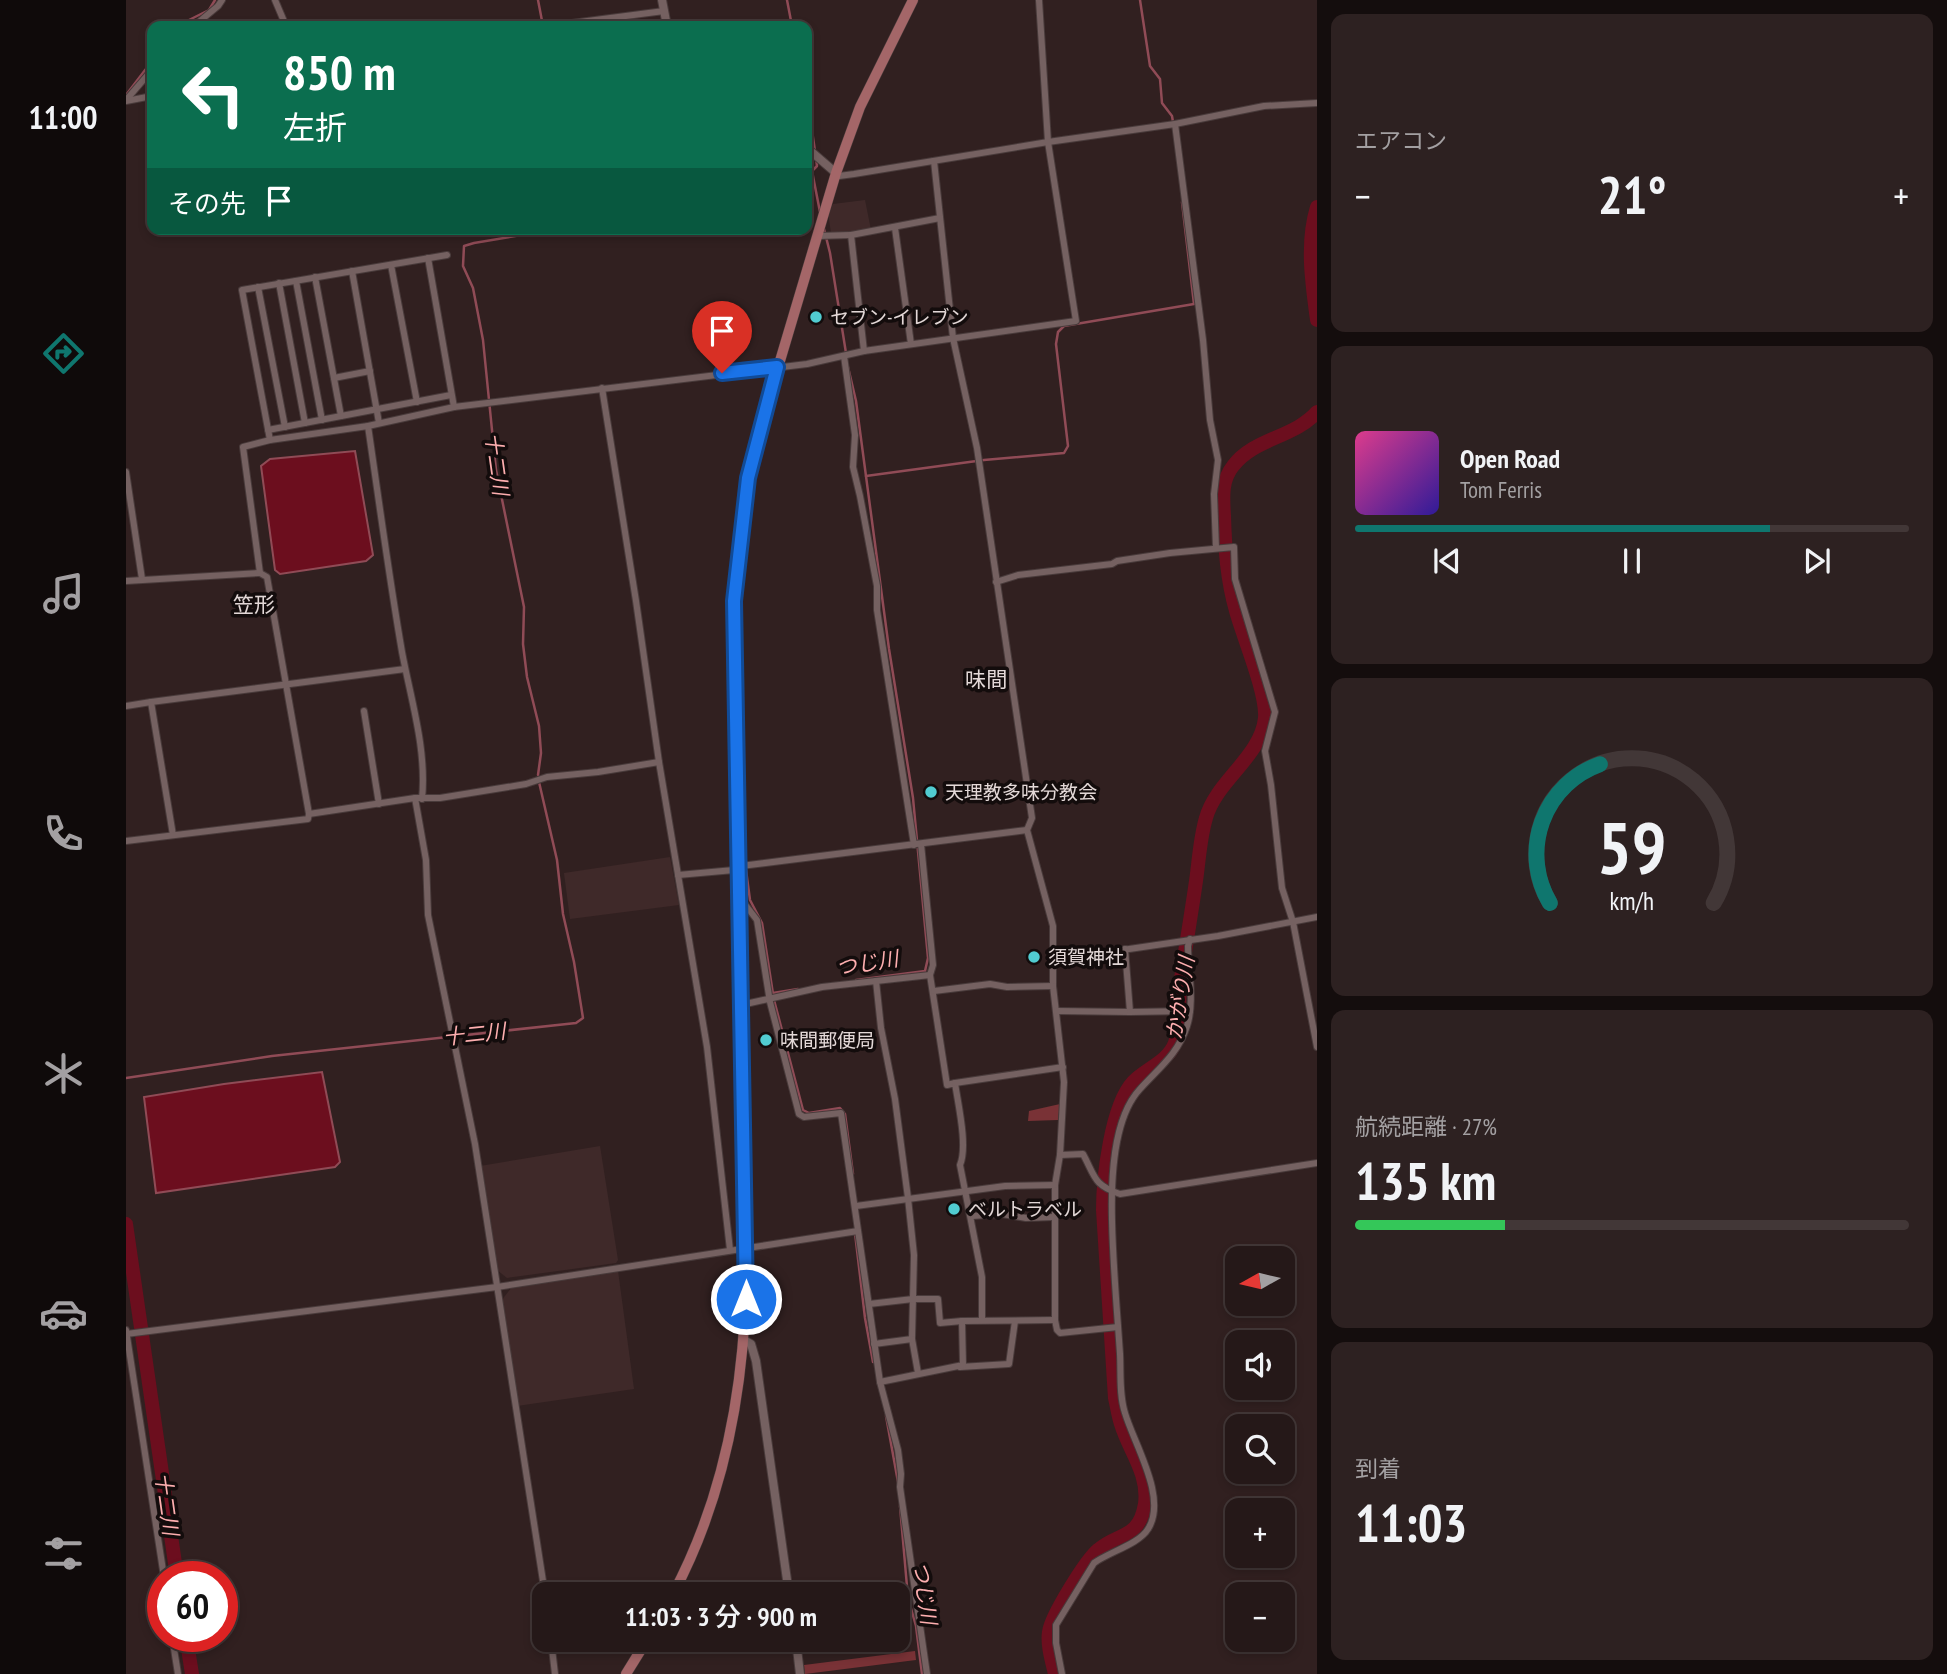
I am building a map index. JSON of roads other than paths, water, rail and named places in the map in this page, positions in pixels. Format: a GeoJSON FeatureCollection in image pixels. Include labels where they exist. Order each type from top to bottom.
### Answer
{"type":"FeatureCollection","features":[{"type":"Feature","properties":{"kind":"main road"},"geometry":{"type":"LineString","coordinates":[[678,1582],[699,1536],[725,1457],[733,1422],[744,1340],[745,1248],[734,652],[737,567],[748,478],[777,367],[824,237],[836,173],[860,107],[913,0]]}},
{"type":"Feature","properties":{"kind":"main road"},"geometry":{"type":"LineString","coordinates":[[626,1674],[640,1652]]}},
{"type":"Feature","properties":{"kind":"street"},"geometry":{"type":"LineString","coordinates":[[200,21],[222,0]]}},
{"type":"Feature","properties":{"kind":"street"},"geometry":{"type":"LineString","coordinates":[[275,0],[284,21]]}},
{"type":"Feature","properties":{"kind":"street"},"geometry":{"type":"LineString","coordinates":[[662,0],[666,21]]}},
{"type":"Feature","properties":{"kind":"street"},"geometry":{"type":"LineString","coordinates":[[260,573],[243,447],[270,440],[368,426],[454,407],[807,364],[864,351],[1076,321],[1048,142],[1039,0]]}},
{"type":"Feature","properties":{"kind":"street"},"geometry":{"type":"LineString","coordinates":[[585,21],[664,10]]}},
{"type":"Feature","properties":{"kind":"street"},"geometry":{"type":"LineString","coordinates":[[126,100],[147,76]]}},
{"type":"Feature","properties":{"kind":"street"},"geometry":{"type":"LineString","coordinates":[[126,100],[147,97]]}},
{"type":"Feature","properties":{"kind":"street"},"geometry":{"type":"LineString","coordinates":[[812,152],[839,176],[1175,124],[1264,106],[1317,103]]}},
{"type":"Feature","properties":{"kind":"street"},"geometry":{"type":"LineString","coordinates":[[1175,124],[1210,420],[1218,460],[1214,494],[1216,548]]}},
{"type":"Feature","properties":{"kind":"street"},"geometry":{"type":"LineString","coordinates":[[934,161],[953,338],[976,448],[1032,818],[1027,830],[1053,926],[1053,986],[1065,1082],[1055,1185],[1055,1320],[1060,1333],[1118,1327]]}},
{"type":"Feature","properties":{"kind":"street"},"geometry":{"type":"LineString","coordinates":[[824,237],[895,228],[940,218]]}},
{"type":"Feature","properties":{"kind":"street"},"geometry":{"type":"LineString","coordinates":[[895,228],[911,344]]}},
{"type":"Feature","properties":{"kind":"street"},"geometry":{"type":"LineString","coordinates":[[851,235],[864,351]]}},
{"type":"Feature","properties":{"kind":"street"},"geometry":{"type":"LineString","coordinates":[[270,440],[242,290],[447,255]]}},
{"type":"Feature","properties":{"kind":"street"},"geometry":{"type":"LineString","coordinates":[[428,258],[454,407]]}},
{"type":"Feature","properties":{"kind":"street"},"geometry":{"type":"LineString","coordinates":[[391,265],[417,402]]}},
{"type":"Feature","properties":{"kind":"street"},"geometry":{"type":"LineString","coordinates":[[352,271],[379,423]]}},
{"type":"Feature","properties":{"kind":"street"},"geometry":{"type":"LineString","coordinates":[[315,277],[341,416]]}},
{"type":"Feature","properties":{"kind":"street"},"geometry":{"type":"LineString","coordinates":[[296,281],[322,420]]}},
{"type":"Feature","properties":{"kind":"street"},"geometry":{"type":"LineString","coordinates":[[279,284],[305,423]]}},
{"type":"Feature","properties":{"kind":"street"},"geometry":{"type":"LineString","coordinates":[[258,287],[285,427]]}},
{"type":"Feature","properties":{"kind":"street"},"geometry":{"type":"LineString","coordinates":[[844,356],[855,435],[853,467],[877,586],[877,610],[917,844],[933,965],[930,975],[947,1085],[1063,1067]]}},
{"type":"Feature","properties":{"kind":"street"},"geometry":{"type":"LineString","coordinates":[[334,378],[370,371]]}},
{"type":"Feature","properties":{"kind":"street"},"geometry":{"type":"LineString","coordinates":[[602,388],[659,762],[707,1047],[730,1250]]}},
{"type":"Feature","properties":{"kind":"street"},"geometry":{"type":"LineString","coordinates":[[268,430],[451,395]]}},
{"type":"Feature","properties":{"kind":"street"},"geometry":{"type":"LineString","coordinates":[[368,426],[405,669],[418,730],[423,788],[418,799],[426,860],[428,915],[472,1132],[543,1582]]}},
{"type":"Feature","properties":{"kind":"street"},"geometry":{"type":"LineString","coordinates":[[126,472],[142,579]]}},
{"type":"Feature","properties":{"kind":"street"},"geometry":{"type":"LineString","coordinates":[[996,582],[1018,575],[1112,564],[1171,553],[1234,547],[1235,579],[1276,712],[1265,751],[1272,785],[1282,888],[1293,922],[1317,1047]]}},
{"type":"Feature","properties":{"kind":"street"},"geometry":{"type":"LineString","coordinates":[[126,581],[260,573],[267,577],[309,814],[307,819],[126,841]]}},
{"type":"Feature","properties":{"kind":"street"},"geometry":{"type":"LineString","coordinates":[[126,706],[405,669]]}},
{"type":"Feature","properties":{"kind":"street"},"geometry":{"type":"LineString","coordinates":[[151,702],[173,835]]}},
{"type":"Feature","properties":{"kind":"street"},"geometry":{"type":"LineString","coordinates":[[364,711],[379,804]]}},
{"type":"Feature","properties":{"kind":"street"},"geometry":{"type":"LineString","coordinates":[[309,814],[526,784],[547,777],[659,762]]}},
{"type":"Feature","properties":{"kind":"street"},"geometry":{"type":"LineString","coordinates":[[678,875],[734,870],[1027,830]]}},
{"type":"Feature","properties":{"kind":"street"},"geometry":{"type":"LineString","coordinates":[[738,897],[757,920],[769,999],[799,1114],[804,1116],[841,1113],[880,1382],[898,1450],[907,1543],[927,1674]]}},
{"type":"Feature","properties":{"kind":"street"},"geometry":{"type":"LineString","coordinates":[[1054,960],[1317,916]]}},
{"type":"Feature","properties":{"kind":"street"},"geometry":{"type":"LineString","coordinates":[[1062,1674],[1056,1643],[1056,1625],[1094,1563],[1141,1537],[1149,1528],[1154,1502],[1151,1480],[1124,1409],[1112,1217],[1115,1152],[1124,1115],[1138,1090],[1176,1052],[1188,1024],[1190,939]]}},
{"type":"Feature","properties":{"kind":"street"},"geometry":{"type":"LineString","coordinates":[[1125,949],[1130,1012]]}},
{"type":"Feature","properties":{"kind":"street"},"geometry":{"type":"LineString","coordinates":[[741,1005],[822,987],[930,975]]}},
{"type":"Feature","properties":{"kind":"street"},"geometry":{"type":"LineString","coordinates":[[876,981],[908,1198],[914,1255],[912,1339],[918,1373]]}},
{"type":"Feature","properties":{"kind":"street"},"geometry":{"type":"LineString","coordinates":[[934,991],[990,984],[1007,987],[1053,986]]}},
{"type":"Feature","properties":{"kind":"street"},"geometry":{"type":"LineString","coordinates":[[1057,1011],[1190,1011]]}},
{"type":"Feature","properties":{"kind":"street"},"geometry":{"type":"LineString","coordinates":[[955,1083],[964,1157],[960,1165],[982,1277],[982,1320]]}},
{"type":"Feature","properties":{"kind":"street"},"geometry":{"type":"LineString","coordinates":[[1060,1155],[1083,1154],[1090,1173],[1097,1181],[1113,1191],[1133,1193],[1317,1163]]}},
{"type":"Feature","properties":{"kind":"street"},"geometry":{"type":"LineString","coordinates":[[856,1206],[1005,1186],[1055,1185]]}},
{"type":"Feature","properties":{"kind":"street"},"geometry":{"type":"LineString","coordinates":[[972,1216],[1002,1214],[1026,1218],[1054,1217]]}},
{"type":"Feature","properties":{"kind":"street"},"geometry":{"type":"LineString","coordinates":[[162,1561],[126,1332],[497,1287],[858,1231]]}},
{"type":"Feature","properties":{"kind":"street"},"geometry":{"type":"LineString","coordinates":[[869,1304],[938,1299],[940,1323],[1055,1320]]}},
{"type":"Feature","properties":{"kind":"street"},"geometry":{"type":"LineString","coordinates":[[957,1367],[963,1365],[962,1321]]}},
{"type":"Feature","properties":{"kind":"street"},"geometry":{"type":"LineString","coordinates":[[880,1382],[957,1367],[1009,1364],[1015,1321]]}},
{"type":"Feature","properties":{"kind":"street"},"geometry":{"type":"LineString","coordinates":[[874,1344],[912,1339]]}},
{"type":"Feature","properties":{"kind":"street"},"geometry":{"type":"LineString","coordinates":[[744,1340],[751,1344],[756,1361],[787,1582]]}},
{"type":"Feature","properties":{"kind":"street"},"geometry":{"type":"LineString","coordinates":[[175,1652],[178,1674]]}},
{"type":"Feature","properties":{"kind":"street"},"geometry":{"type":"LineString","coordinates":[[552,1652],[555,1674]]}},
{"type":"Feature","properties":{"kind":"street"},"geometry":{"type":"LineString","coordinates":[[797,1652],[800,1674]]}},
{"type":"Feature","properties":{"kind":"waterway"},"geometry":{"type":"LineString","coordinates":[[187,21],[209,10],[215,0]]}},
{"type":"Feature","properties":{"kind":"waterway","name":"十二川"},"geometry":{"type":"LineString","coordinates":[[538,0],[542,21]]}},
{"type":"Feature","properties":{"kind":"waterway"},"geometry":{"type":"LineString","coordinates":[[787,0],[791,21]]}},
{"type":"Feature","properties":{"kind":"waterway"},"geometry":{"type":"LineString","coordinates":[[1140,0],[1150,66],[1160,79],[1162,103],[1172,116],[1173,122]]}},
{"type":"Feature","properties":{"kind":"waterway"},"geometry":{"type":"LineString","coordinates":[[126,95],[147,68]]}},
{"type":"Feature","properties":{"kind":"waterway"},"geometry":{"type":"LineString","coordinates":[[812,131],[815,151]]}},
{"type":"Feature","properties":{"kind":"waterway"},"geometry":{"type":"LineString","coordinates":[[816,158],[817,166],[812,171],[820,212]]}},
{"type":"Feature","properties":{"kind":"waterway"},"geometry":{"type":"LineString","coordinates":[[866,476],[984,460],[1064,453],[1068,446],[1056,344],[1058,332],[1064,326],[1194,304],[1182,202]]}},
{"type":"Feature","properties":{"kind":"waterway","name":"かがり川"},"geometry":{"type":"LineString","coordinates":[[1317,207],[1311,249],[1317,320]]}},
{"type":"Feature","properties":{"kind":"waterway"},"geometry":{"type":"LineString","coordinates":[[824,229],[846,353]]}},
{"type":"Feature","properties":{"kind":"waterway","name":"十二川"},"geometry":{"type":"LineString","coordinates":[[521,235],[464,246],[463,266],[473,288],[483,340],[496,470],[524,607],[523,644],[527,677],[539,726],[541,753],[538,775]]}},
{"type":"Feature","properties":{"kind":"waterway","name":"つじ川"},"geometry":{"type":"LineString","coordinates":[[848,367],[856,401],[889,649],[913,798],[928,958],[925,971],[856,980]]}},
{"type":"Feature","properties":{"kind":"waterway","name":"かがり川"},"geometry":{"type":"LineString","coordinates":[[1055,1674],[1049,1648],[1049,1632],[1062,1602],[1098,1550],[1133,1530],[1142,1516],[1145,1504],[1144,1482],[1124,1434],[1115,1398],[1103,1210],[1110,1143],[1125,1093],[1138,1077],[1167,1055],[1175,1043],[1179,1022],[1180,986],[1206,818],[1219,792],[1256,745],[1265,718],[1259,680],[1230,587],[1225,540],[1225,484],[1233,466],[1252,449],[1308,421],[1317,412]]}},
{"type":"Feature","properties":{"kind":"waterway","name":"十二川"},"geometry":{"type":"LineString","coordinates":[[126,1078],[272,1056],[576,1023],[583,1018],[563,914],[557,860],[539,782]]}},
{"type":"Feature","properties":{"kind":"waterway"},"geometry":{"type":"LineString","coordinates":[[746,870],[750,900],[762,923],[773,994]]}},
{"type":"Feature","properties":{"kind":"waterway","name":"つじ川"},"geometry":{"type":"LineString","coordinates":[[773,993],[798,989]]}},
{"type":"Feature","properties":{"kind":"waterway","name":"つじ川"},"geometry":{"type":"LineString","coordinates":[[774,1000],[803,1110],[809,1113],[840,1108],[845,1114],[853,1174]]}},
{"type":"Feature","properties":{"kind":"waterway","name":"十二川"},"geometry":{"type":"LineString","coordinates":[[126,1224],[175,1561]]}},
{"type":"Feature","properties":{"kind":"waterway","name":"つじ川"},"geometry":{"type":"LineString","coordinates":[[855,1233],[873,1362]]}},
{"type":"Feature","properties":{"kind":"waterway","name":"つじ川"},"geometry":{"type":"LineString","coordinates":[[886,1416],[898,1482]]}},
{"type":"Feature","properties":{"kind":"waterway","name":"つじ川"},"geometry":{"type":"LineString","coordinates":[[900,1506],[908,1598],[916,1626],[922,1674]]}},
{"type":"Feature","properties":{"kind":"waterway","name":"十二川"},"geometry":{"type":"LineString","coordinates":[[189,1652],[192,1674]]}},
{"type":"Feature","properties":{"kind":"place","name":"セブン-イレブン"},"geometry":{"type":"Point","coordinates":[816,317]}},
{"type":"Feature","properties":{"kind":"place","name":"天理教多味分教会"},"geometry":{"type":"Point","coordinates":[931,792]}},
{"type":"Feature","properties":{"kind":"place","name":"須賀神社"},"geometry":{"type":"Point","coordinates":[1034,957]}},
{"type":"Feature","properties":{"kind":"place","name":"味間郵便局"},"geometry":{"type":"Point","coordinates":[766,1040]}},
{"type":"Feature","properties":{"kind":"place","name":"ベルトラベル"},"geometry":{"type":"Point","coordinates":[954,1209]}},
{"type":"Feature","properties":{"kind":"district","name":"笠形"},"geometry":{"type":"Point","coordinates":[254,604]}},
{"type":"Feature","properties":{"kind":"district","name":"味間"},"geometry":{"type":"Point","coordinates":[986,679]}}]}
